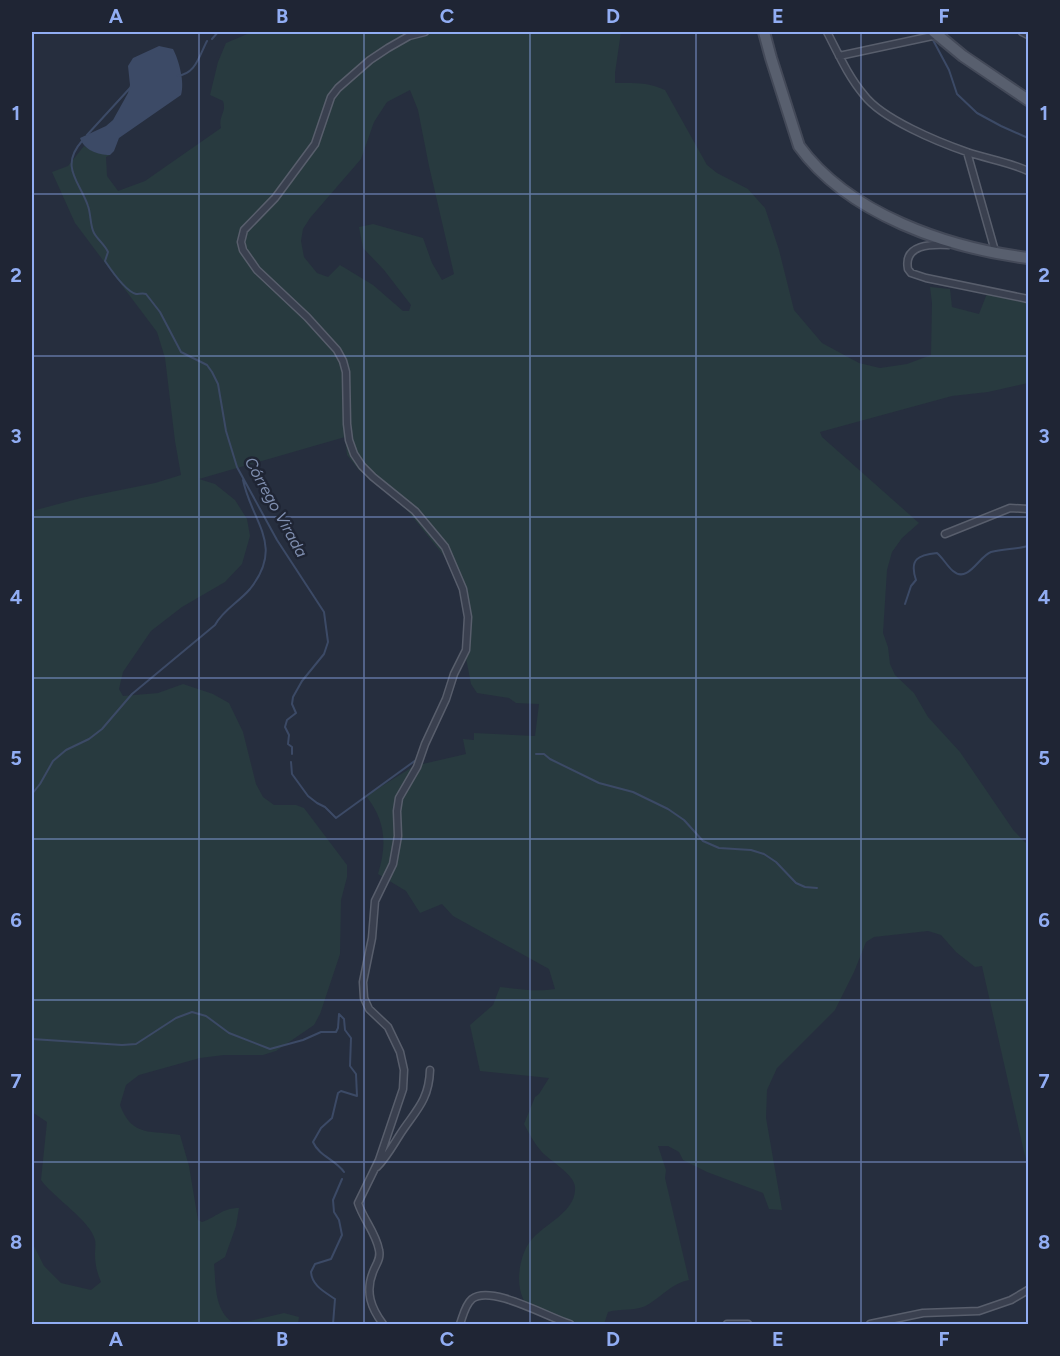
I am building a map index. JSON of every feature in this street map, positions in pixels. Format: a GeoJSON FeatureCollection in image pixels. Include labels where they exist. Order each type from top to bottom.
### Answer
{"type":"FeatureCollection","features":[{"type":"Feature","properties":{"kind":"main road"},"geometry":{"type":"LineString","coordinates":[[764,32],[799,146],[807,157],[848,193],[905,227],[964,245],[1029,258]]}},
{"type":"Feature","properties":{"kind":"main road"},"geometry":{"type":"LineString","coordinates":[[936,33],[963,56],[1029,100]]}},
{"type":"Feature","properties":{"kind":"street"},"geometry":{"type":"LineString","coordinates":[[383,1324],[372,1305],[369,1290],[380,1252],[358,1203],[374,1170],[403,1089],[404,1070],[400,1052],[388,1027],[369,1009],[364,998],[363,982],[372,938],[377,896],[393,864],[398,836],[397,803],[417,767],[466,650],[468,617],[463,589],[445,548],[415,511],[373,477],[354,454],[347,424],[346,372],[337,350],[313,323],[257,270],[243,250],[241,242],[244,230],[275,198],[315,144],[332,97],[338,87],[388,48],[409,36],[424,32]]}},
{"type":"Feature","properties":{"kind":"street"},"geometry":{"type":"LineString","coordinates":[[827,32],[864,96],[884,114],[967,152],[1029,171]]}},
{"type":"Feature","properties":{"kind":"street"},"geometry":{"type":"LineString","coordinates":[[1022,32],[1029,34]]}},
{"type":"Feature","properties":{"kind":"street"},"geometry":{"type":"LineString","coordinates":[[839,56],[936,33]]}},
{"type":"Feature","properties":{"kind":"street"},"geometry":{"type":"LineString","coordinates":[[967,152],[995,251]]}},
{"type":"Feature","properties":{"kind":"street"},"geometry":{"type":"LineString","coordinates":[[964,245],[919,246],[910,253],[908,269],[911,273],[926,278],[1029,299]]}},
{"type":"Feature","properties":{"kind":"street"},"geometry":{"type":"LineString","coordinates":[[945,534],[1010,508],[1029,509]]}},
{"type":"Feature","properties":{"kind":"street"},"geometry":{"type":"LineString","coordinates":[[374,1170],[384,1161],[426,1097],[430,1085],[430,1070]]}},
{"type":"Feature","properties":{"kind":"street"},"geometry":{"type":"LineString","coordinates":[[870,1324],[923,1314],[979,1311],[1001,1304],[1029,1290]]}},
{"type":"Feature","properties":{"kind":"street"},"geometry":{"type":"LineString","coordinates":[[460,1324],[469,1302],[480,1296],[502,1298],[570,1324]]}},
{"type":"Feature","properties":{"kind":"street"},"geometry":{"type":"LineString","coordinates":[[727,1324],[748,1324]]}},
{"type":"Feature","properties":{"kind":"shaded area"},"geometry":{"type":"Polygon","coordinates":[[[252,32],[621,32],[615,83],[647,84],[665,90],[707,165],[717,173],[748,189],[765,208],[779,250],[794,310],[822,343],[859,363],[880,368],[907,364],[931,355],[930,287],[950,289],[952,307],[979,314],[988,291],[1028,297],[1028,383],[988,392],[952,396],[820,432],[822,437],[919,523],[902,538],[892,552],[887,570],[883,633],[890,664],[895,675],[914,693],[928,717],[960,752],[1014,831],[1028,845],[1028,1159],[1024,1152],[982,966],[975,967],[956,952],[941,935],[928,931],[874,937],[866,942],[835,1010],[777,1068],[767,1090],[766,1118],[782,1210],[769,1209],[763,1193],[707,1172],[683,1160],[679,1152],[668,1146],[658,1146],[666,1170],[665,1178],[689,1280],[673,1287],[644,1306],[608,1312],[604,1324],[561,1321],[544,1316],[529,1306],[523,1299],[519,1282],[524,1254],[533,1239],[570,1205],[574,1196],[574,1182],[538,1148],[524,1124],[535,1097],[549,1078],[480,1071],[470,1025],[493,1005],[500,987],[555,989],[549,969],[453,916],[442,904],[420,913],[406,891],[378,874],[383,853],[383,834],[378,815],[366,796],[414,766],[466,754],[463,739],[474,740],[474,733],[535,736],[539,704],[516,703],[509,698],[477,693],[471,684],[466,658],[467,620],[460,592],[448,561],[407,510],[359,470],[347,455],[345,437],[199,479],[215,484],[235,500],[247,519],[250,536],[242,564],[225,582],[182,607],[151,631],[123,672],[119,689],[123,696],[158,693],[183,684],[213,694],[229,703],[243,732],[256,784],[263,797],[274,805],[296,805],[304,808],[347,865],[347,877],[341,900],[340,954],[320,1014],[314,1025],[276,1051],[263,1055],[224,1055],[200,1058],[139,1075],[126,1085],[120,1105],[130,1123],[137,1128],[180,1135],[189,1166],[198,1220],[202,1222],[224,1211],[239,1208],[236,1226],[225,1257],[214,1264],[217,1296],[226,1317],[232,1322],[250,1321],[284,1313],[299,1317],[298,1324],[32,1324],[32,1242],[44,1266],[61,1283],[91,1290],[101,1282],[97,1272],[95,1242],[92,1233],[80,1217],[41,1180],[47,1122],[32,1112],[32,511],[181,475],[165,358],[157,332],[75,223],[52,172],[68,166],[84,146],[95,152],[110,155],[106,157],[107,176],[118,191],[145,181],[221,128],[223,101],[210,95],[218,62],[226,43],[252,32]],[[410,90],[387,102],[374,122],[361,159],[310,218],[303,229],[301,241],[304,257],[317,273],[328,277],[340,265],[373,285],[403,311],[409,311],[411,305],[384,270],[363,248],[359,227],[373,224],[423,238],[432,263],[442,280],[454,274],[418,110],[410,90]]]}},
{"type":"Feature","properties":{"kind":"water"},"geometry":{"type":"Polygon","coordinates":[[[159,46],[173,49],[182,78],[181,95],[119,138],[110,155],[88,149],[80,138],[106,126],[113,120],[128,93],[130,85],[128,66],[133,58],[159,46]]]}},
{"type":"Feature","properties":{"kind":"waterway"},"geometry":{"type":"LineString","coordinates":[[212,39],[218,32]]}},
{"type":"Feature","properties":{"kind":"waterway"},"geometry":{"type":"LineString","coordinates":[[933,40],[949,70],[957,94],[977,113],[1028,138]]}},
{"type":"Feature","properties":{"kind":"waterway"},"geometry":{"type":"LineString","coordinates":[[177,76],[193,68],[207,41]]}},
{"type":"Feature","properties":{"kind":"waterway","name":"Córrego Virada"},"geometry":{"type":"LineString","coordinates":[[87,135],[130,88]]}},
{"type":"Feature","properties":{"kind":"waterway","name":"Córrego Virada"},"geometry":{"type":"LineString","coordinates":[[82,141],[72,159],[73,174],[88,206],[93,230],[108,252],[105,261],[127,289],[136,294],[146,294],[160,312],[181,352],[207,365],[212,372],[218,384],[226,431],[237,467],[277,540],[324,612],[328,642],[324,654],[302,681],[293,697],[292,704],[296,713],[287,720],[285,727],[289,735],[288,744],[292,747],[292,754]]}},
{"type":"Feature","properties":{"kind":"waterway"},"geometry":{"type":"LineString","coordinates":[[32,794],[53,761],[66,750],[89,739],[102,729],[132,694],[215,625],[222,615],[250,589],[260,573],[266,547],[243,480]]}},
{"type":"Feature","properties":{"kind":"waterway"},"geometry":{"type":"LineString","coordinates":[[905,604],[911,586],[916,580],[914,567],[920,557],[937,553],[953,571],[964,574],[991,552],[1028,546]]}},
{"type":"Feature","properties":{"kind":"waterway"},"geometry":{"type":"LineString","coordinates":[[536,754],[544,754],[599,783],[633,792],[668,809],[684,820],[703,841],[719,848],[751,850],[764,854],[776,862],[796,883],[805,887],[817,888]]}},
{"type":"Feature","properties":{"kind":"waterway"},"geometry":{"type":"LineString","coordinates":[[291,762],[292,774],[308,796],[325,807],[336,818],[416,760]]}},
{"type":"Feature","properties":{"kind":"waterway"},"geometry":{"type":"LineString","coordinates":[[32,1039],[136,1044],[176,1018],[192,1012],[206,1016],[229,1033],[270,1049],[303,1040],[321,1032],[336,1032],[339,1014]]}},
{"type":"Feature","properties":{"kind":"waterway","name":"Córrego Virada"},"geometry":{"type":"LineString","coordinates":[[339,1014],[344,1019],[345,1030],[351,1038],[350,1066],[356,1074],[357,1096],[341,1091],[338,1093],[332,1118],[321,1128],[313,1142],[319,1151],[344,1172]]}},
{"type":"Feature","properties":{"kind":"waterway","name":"Córrego Virada"},"geometry":{"type":"LineString","coordinates":[[333,1324],[335,1299],[316,1285],[311,1272],[315,1264],[331,1259],[342,1235],[339,1220],[334,1212],[333,1200],[342,1179]]}}]}
